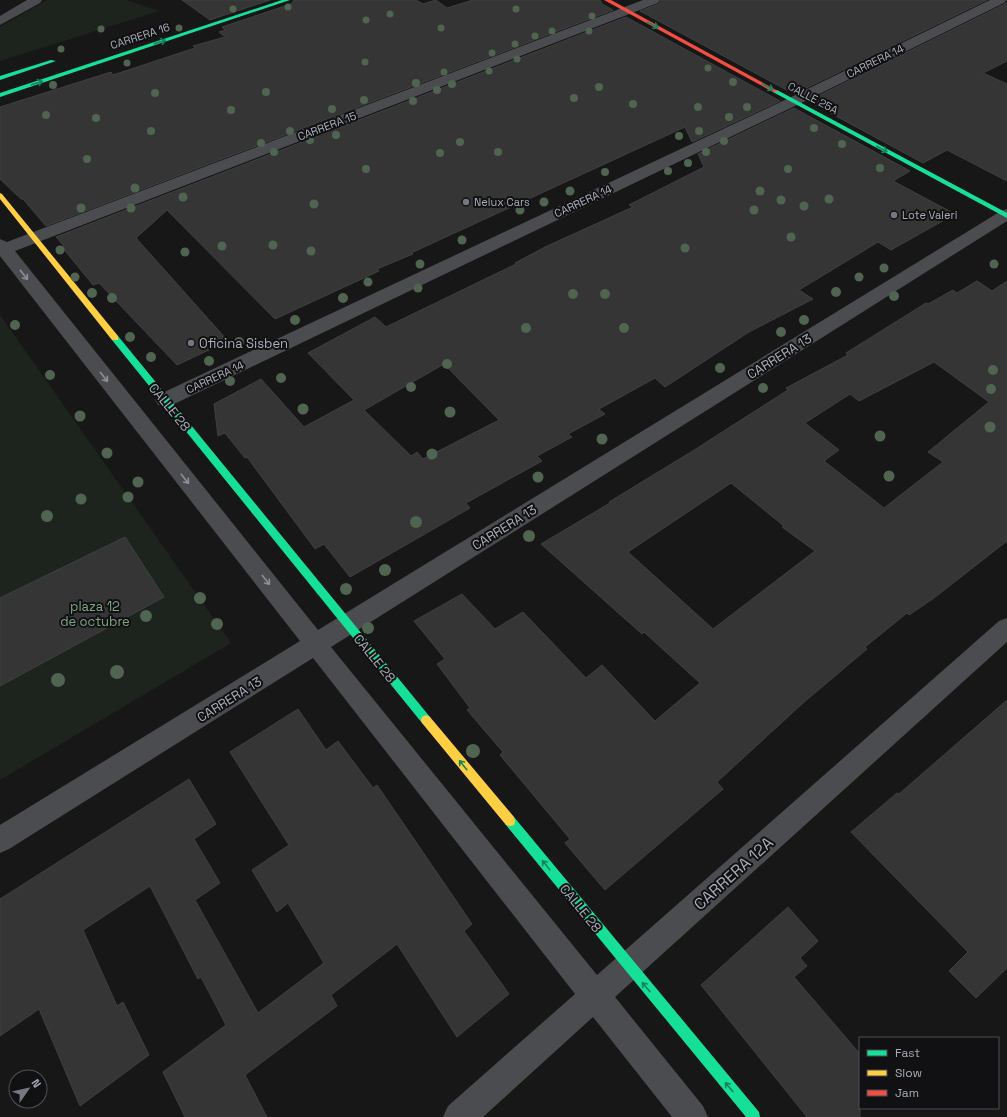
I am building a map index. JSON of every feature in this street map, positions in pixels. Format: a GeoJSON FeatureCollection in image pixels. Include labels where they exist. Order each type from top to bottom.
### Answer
{"type":"FeatureCollection","features":[{"type":"Feature","properties":{"kind":"street"},"geometry":{"type":"LineString","coordinates":[[0,21],[36,0]]}},
{"type":"Feature","properties":{"kind":"street","name":"CARRERA 16"},"geometry":{"type":"LineString","coordinates":[[0,95],[287,0]]}},
{"type":"Feature","properties":{"kind":"street","name":"CALLE 25A"},"geometry":{"type":"LineString","coordinates":[[607,0],[630,6],[666,21]]}},
{"type":"Feature","properties":{"kind":"street","name":"CARRERA 15"},"geometry":{"type":"LineString","coordinates":[[1,248],[34,238],[630,6],[654,0]]}},
{"type":"Feature","properties":{"kind":"street","name":"CARRERA 14"},"geometry":{"type":"LineString","coordinates":[[165,400],[804,98],[1000,0]]}},
{"type":"Feature","properties":{"kind":"street","name":"CALLE 25A"},"geometry":{"type":"LineString","coordinates":[[630,6],[804,98],[1006,215]]}},
{"type":"Feature","properties":{"kind":"street"},"geometry":{"type":"LineString","coordinates":[[0,78],[59,59]]}},
{"type":"Feature","properties":{"kind":"street","name":"CALLE 28"},"geometry":{"type":"LineString","coordinates":[[0,195],[348,624],[754,1117]]}},
{"type":"Feature","properties":{"kind":"street","name":"CARRERA 13"},"geometry":{"type":"LineString","coordinates":[[0,840],[1006,215]]}},
{"type":"Feature","properties":{"kind":"street"},"geometry":{"type":"LineString","coordinates":[[1,248],[293,614],[594,996],[692,1117]]}},
{"type":"Feature","properties":{"kind":"street","name":"CARRERA 12A"},"geometry":{"type":"LineString","coordinates":[[459,1117],[1007,628]]}},
{"type":"Feature","properties":{"kind":"green space"},"geometry":{"type":"Polygon","coordinates":[[[47,0],[126,0],[159,11],[0,61],[0,27],[47,0]]]}},
{"type":"Feature","properties":{"kind":"green space","name":"plaza 12 de octubre"},"geometry":{"type":"Polygon","coordinates":[[[0,315],[231,643],[0,780],[0,315]]]}},
{"type":"Feature","properties":{"kind":"building"},"geometry":{"type":"Polygon","coordinates":[[[182,0],[270,0],[210,20],[182,0]]]}},
{"type":"Feature","properties":{"kind":"building"},"geometry":{"type":"Polygon","coordinates":[[[294,0],[416,0],[423,4],[436,0],[447,8],[473,0],[600,0],[602,4],[613,10],[46,226],[23,199],[21,199],[0,179],[0,107],[111,72],[113,75],[195,48],[193,46],[225,37],[219,32],[225,30],[222,27],[291,4],[294,0]]]}},
{"type":"Feature","properties":{"kind":"building"},"geometry":{"type":"Polygon","coordinates":[[[661,0],[987,0],[794,94],[640,11],[659,4],[661,0]]]}},
{"type":"Feature","properties":{"kind":"building"},"geometry":{"type":"Polygon","coordinates":[[[1007,1],[1007,61],[983,73],[1007,84],[1007,181],[947,150],[923,163],[808,101],[1005,4],[1007,1]]]}},
{"type":"Feature","properties":{"kind":"building"},"geometry":{"type":"Polygon","coordinates":[[[626,17],[780,101],[692,142],[685,127],[411,253],[413,254],[377,269],[379,271],[275,319],[167,210],[136,238],[228,341],[177,365],[99,283],[93,285],[62,247],[64,246],[56,237],[626,17]]]}},
{"type":"Feature","properties":{"kind":"building"},"geometry":{"type":"Polygon","coordinates":[[[794,108],[910,171],[893,181],[955,214],[891,250],[878,242],[799,290],[813,299],[749,332],[665,387],[655,378],[599,409],[605,414],[568,434],[572,437],[537,456],[542,461],[466,503],[470,508],[350,577],[324,544],[315,549],[247,457],[245,458],[225,433],[218,436],[214,404],[261,379],[304,427],[354,400],[308,353],[375,317],[386,327],[516,264],[515,263],[545,247],[633,207],[629,205],[704,167],[698,154],[794,108]],[[444,364],[364,410],[411,456],[417,452],[423,459],[499,420],[444,364]]]}},
{"type":"Feature","properties":{"kind":"building"},"geometry":{"type":"Polygon","coordinates":[[[977,281],[992,291],[1007,281],[1007,541],[934,598],[909,615],[907,613],[865,647],[867,649],[803,703],[717,782],[723,789],[605,890],[565,843],[570,839],[500,755],[503,752],[467,710],[470,708],[437,664],[445,659],[414,621],[462,594],[495,629],[523,612],[586,678],[602,665],[655,721],[700,683],[644,632],[642,634],[541,544],[691,452],[788,390],[786,388],[848,355],[846,353],[926,303],[928,304],[953,290],[957,293],[977,281]],[[934,362],[859,401],[850,394],[805,423],[839,450],[824,461],[884,508],[943,462],[928,452],[989,402],[934,362]],[[731,483],[628,552],[713,629],[815,551],[782,527],[784,526],[731,483]]]}},
{"type":"Feature","properties":{"kind":"building"},"geometry":{"type":"Polygon","coordinates":[[[125,537],[164,597],[0,686],[0,598],[125,537]]]}},
{"type":"Feature","properties":{"kind":"building"},"geometry":{"type":"Polygon","coordinates":[[[1007,700],[1007,968],[976,998],[949,971],[968,952],[851,832],[897,793],[899,794],[1007,700]]]}},
{"type":"Feature","properties":{"kind":"building"},"geometry":{"type":"Polygon","coordinates":[[[298,709],[326,750],[338,741],[373,788],[377,785],[472,924],[464,931],[509,994],[457,1037],[397,944],[331,995],[337,1006],[245,1075],[267,1117],[185,1117],[163,1072],[226,1025],[201,977],[198,979],[150,886],[83,930],[117,1006],[123,1002],[149,1055],[80,1106],[39,1009],[0,1036],[0,899],[189,779],[216,824],[194,839],[220,883],[195,900],[258,1013],[324,963],[288,903],[277,912],[252,870],[289,845],[230,752],[298,709]]]}},
{"type":"Feature","properties":{"kind":"building"},"geometry":{"type":"Polygon","coordinates":[[[788,907],[818,941],[800,958],[807,966],[794,977],[859,1053],[860,1117],[807,1117],[701,985],[788,907]]]}},
{"type":"Feature","properties":{"kind":"traffic: fast"},"geometry":{"type":"LineString","coordinates":[[0,95],[287,0]]}},
{"type":"Feature","properties":{"kind":"traffic: fast"},"geometry":{"type":"LineString","coordinates":[[0,78],[53,61]]}},
{"type":"Feature","properties":{"kind":"traffic: fast"},"geometry":{"type":"LineString","coordinates":[[775,91],[1007,216]]}},
{"type":"Feature","properties":{"kind":"traffic: fast"},"geometry":{"type":"LineString","coordinates":[[115,338],[426,720]]}},
{"type":"Feature","properties":{"kind":"traffic: fast"},"geometry":{"type":"LineString","coordinates":[[510,821],[754,1117]]}},
{"type":"Feature","properties":{"kind":"traffic: slow"},"geometry":{"type":"LineString","coordinates":[[0,195],[115,338]]}},
{"type":"Feature","properties":{"kind":"traffic: slow"},"geometry":{"type":"LineString","coordinates":[[426,720],[510,821]]}},
{"type":"Feature","properties":{"kind":"traffic: jam"},"geometry":{"type":"LineString","coordinates":[[607,0],[775,91]]}},
{"type":"Feature","properties":{"kind":"place","name":"Nelux Cars"},"geometry":{"type":"Point","coordinates":[466,202]}},
{"type":"Feature","properties":{"kind":"place","name":"Lote Valeri"},"geometry":{"type":"Point","coordinates":[894,215]}},
{"type":"Feature","properties":{"kind":"place","name":"Oficina Sisben"},"geometry":{"type":"Point","coordinates":[191,343]}}]}
